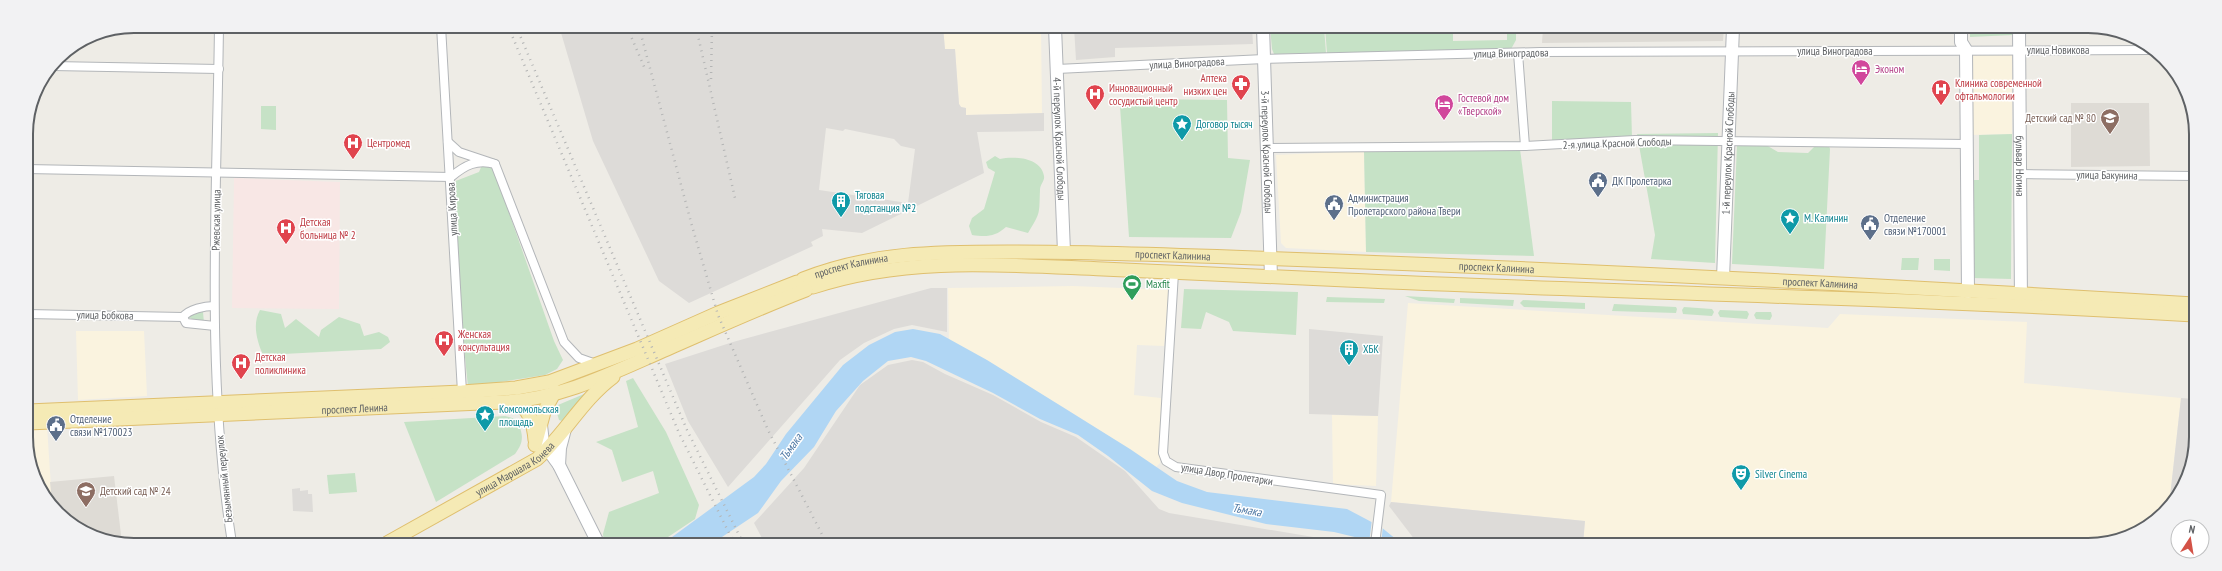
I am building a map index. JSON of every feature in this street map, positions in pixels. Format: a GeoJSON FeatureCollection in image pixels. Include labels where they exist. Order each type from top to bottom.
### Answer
{"type":"FeatureCollection","features":[{"type":"Feature","properties":{"kind":"main road","name":"проспект Калинина"},"geometry":{"type":"LineString","coordinates":[[805,285],[853,263],[902,254],[936,252],[1064,252],[1271,258],[1723,278],[1968,292],[2021,299],[2189,315]]}},
{"type":"Feature","properties":{"kind":"main road"},"geometry":{"type":"LineString","coordinates":[[1054,268],[1062,261],[1064,252]]}},
{"type":"Feature","properties":{"kind":"main road"},"geometry":{"type":"LineString","coordinates":[[1174,273],[1178,263],[1186,255]]}},
{"type":"Feature","properties":{"kind":"main road"},"geometry":{"type":"LineString","coordinates":[[1400,283],[1405,272],[1412,265]]}},
{"type":"Feature","properties":{"kind":"main road","name":"проспект Калинина"},"geometry":{"type":"LineString","coordinates":[[671,341],[718,313],[805,285],[865,273],[914,266],[1054,268],[1400,283],[1716,293],[2189,304]]}},
{"type":"Feature","properties":{"kind":"main road"},"geometry":{"type":"LineString","coordinates":[[1716,293],[1722,286],[1723,278]]}},
{"type":"Feature","properties":{"kind":"main road","name":"проспект Ленина"},"geometry":{"type":"LineString","coordinates":[[33,423],[524,387],[548,382],[597,364],[671,341]]}},
{"type":"Feature","properties":{"kind":"main road","name":"проспект Ленина"},"geometry":{"type":"LineString","coordinates":[[33,411],[218,409],[517,402],[552,396],[622,370],[671,341]]}},
{"type":"Feature","properties":{"kind":"main road","name":"улица Маршала Конева"},"geometry":{"type":"LineString","coordinates":[[396,538],[531,463],[548,450],[566,425],[594,393],[622,370]]}},
{"type":"Feature","properties":{"kind":"main road"},"geometry":{"type":"LineString","coordinates":[[531,463],[541,422],[552,396],[574,373]]}},
{"type":"Feature","properties":{"kind":"main road"},"geometry":{"type":"LineString","coordinates":[[517,402],[527,412],[541,422]]}},
{"type":"Feature","properties":{"kind":"main road"},"geometry":{"type":"LineString","coordinates":[[527,412],[533,428],[535,445]]}},
{"type":"Feature","properties":{"kind":"street","name":"Ржевская улица"},"geometry":{"type":"LineString","coordinates":[[218,409],[214,306],[219,33]]}},
{"type":"Feature","properties":{"kind":"street","name":"улица Кирова"},"geometry":{"type":"LineString","coordinates":[[441,33],[451,177],[462,392]]}},
{"type":"Feature","properties":{"kind":"street","name":"4-й переулок Красной Слободы"},"geometry":{"type":"LineString","coordinates":[[1055,33],[1064,252]]}},
{"type":"Feature","properties":{"kind":"street","name":"3-й переулок Красной Слободы"},"geometry":{"type":"LineString","coordinates":[[1263,33],[1271,277]]}},
{"type":"Feature","properties":{"kind":"street","name":"1-й переулок Красной Слободы"},"geometry":{"type":"LineString","coordinates":[[1723,278],[1733,33]]}},
{"type":"Feature","properties":{"kind":"street"},"geometry":{"type":"LineString","coordinates":[[1961,33],[1961,42],[1966,50],[1968,292]]}},
{"type":"Feature","properties":{"kind":"street","name":"бульвар Ногина"},"geometry":{"type":"LineString","coordinates":[[2019,33],[2021,299]]}},
{"type":"Feature","properties":{"kind":"street","name":"улица Виноградова"},"geometry":{"type":"LineString","coordinates":[[1056,69],[1264,59],[1518,53],[1966,50]]}},
{"type":"Feature","properties":{"kind":"street","name":"улица Новикова"},"geometry":{"type":"LineString","coordinates":[[1966,50],[2143,50]]}},
{"type":"Feature","properties":{"kind":"street"},"geometry":{"type":"LineString","coordinates":[[1518,53],[1525,146]]}},
{"type":"Feature","properties":{"kind":"street"},"geometry":{"type":"LineString","coordinates":[[59,66],[219,69]]}},
{"type":"Feature","properties":{"kind":"street","name":"2-я улица Красной Слободы"},"geometry":{"type":"LineString","coordinates":[[1267,148],[1525,146],[1635,140],[1967,144]]}},
{"type":"Feature","properties":{"kind":"street"},"geometry":{"type":"LineString","coordinates":[[448,142],[459,152],[496,164]]}},
{"type":"Feature","properties":{"kind":"street"},"geometry":{"type":"LineString","coordinates":[[33,168],[451,177],[462,167],[472,163],[484,162],[496,164]]}},
{"type":"Feature","properties":{"kind":"street"},"geometry":{"type":"LineString","coordinates":[[496,164],[564,342],[579,358],[597,364]]}},
{"type":"Feature","properties":{"kind":"street","name":"улица Бакунина"},"geometry":{"type":"LineString","coordinates":[[2020,174],[2189,176]]}},
{"type":"Feature","properties":{"kind":"street","name":"улица Двор Пролетарки"},"geometry":{"type":"LineString","coordinates":[[1174,273],[1162,453],[1166,461],[1176,467],[1381,495],[1376,538]]}},
{"type":"Feature","properties":{"kind":"street","name":"улица Бобкова"},"geometry":{"type":"LineString","coordinates":[[33,314],[183,317],[186,314],[206,306],[214,306]]}},
{"type":"Feature","properties":{"kind":"street","name":"улица Бобкова"},"geometry":{"type":"LineString","coordinates":[[183,317],[186,323],[215,326]]}},
{"type":"Feature","properties":{"kind":"street","name":"Безымянный переулок"},"geometry":{"type":"LineString","coordinates":[[218,409],[231,538]]}},
{"type":"Feature","properties":{"kind":"street"},"geometry":{"type":"LineString","coordinates":[[541,422],[542,438],[548,450],[559,465],[596,538]]}},
{"type":"Feature","properties":{"kind":"street"},"geometry":{"type":"LineString","coordinates":[[559,465],[560,448],[566,425]]}},
{"type":"Feature","properties":{"kind":"street"},"geometry":{"type":"LineString","coordinates":[[531,463],[543,462],[559,465]]}},
{"type":"Feature","properties":{"kind":"shaded area"},"geometry":{"type":"Polygon","coordinates":[[[561,33],[944,33],[945,49],[955,49],[959,104],[961,107],[966,108],[966,115],[1044,113],[1044,131],[977,132],[984,173],[862,233],[822,229],[823,236],[811,242],[813,246],[689,303],[659,281],[593,141],[561,33]],[[826,128],[819,190],[908,203],[915,149],[901,146],[894,139],[845,129],[843,131],[826,128]]]}},
{"type":"Feature","properties":{"kind":"shaded area"},"geometry":{"type":"Polygon","coordinates":[[[944,33],[1041,33],[1042,113],[966,115],[966,108],[961,107],[959,104],[955,49],[945,50],[944,33]]]}},
{"type":"Feature","properties":{"kind":"shaded area"},"geometry":{"type":"Polygon","coordinates":[[[1074,33],[1252,33],[1253,44],[1115,48],[1115,57],[1076,60],[1074,33]]]}},
{"type":"Feature","properties":{"kind":"shaded area"},"geometry":{"type":"Polygon","coordinates":[[[1543,33],[1724,33],[1723,41],[1542,43],[1543,33]]]}},
{"type":"Feature","properties":{"kind":"shaded area"},"geometry":{"type":"Polygon","coordinates":[[[1971,52],[2012,52],[2012,134],[1970,135],[1971,52]]]}},
{"type":"Feature","properties":{"kind":"shaded area","name":"Детский сад № 80"},"geometry":{"type":"Polygon","coordinates":[[[2071,103],[2149,103],[2150,166],[2071,167],[2071,103]]]}},
{"type":"Feature","properties":{"kind":"shaded area"},"geometry":{"type":"Polygon","coordinates":[[[1364,151],[1366,252],[1286,248],[1281,243],[1276,155],[1364,151]]]}},
{"type":"Feature","properties":{"kind":"shaded area","name":"Детская больница № 2"},"geometry":{"type":"Polygon","coordinates":[[[234,178],[340,182],[339,309],[232,308],[234,178]]]}},
{"type":"Feature","properties":{"kind":"shaded area"},"geometry":{"type":"Polygon","coordinates":[[[1073,286],[1169,290],[1164,346],[1137,345],[1134,395],[1161,398],[1160,463],[1156,467],[1063,407],[949,342],[948,288],[1073,286]]]}},
{"type":"Feature","properties":{"kind":"shaded area"},"geometry":{"type":"Polygon","coordinates":[[[931,288],[947,288],[947,332],[912,325],[894,329],[864,343],[840,360],[728,487],[688,421],[665,364],[733,342],[931,288]]]}},
{"type":"Feature","properties":{"kind":"shaded area"},"geometry":{"type":"Polygon","coordinates":[[[1408,303],[1828,328],[1840,314],[2027,322],[2024,383],[2181,398],[2170,495],[2155,513],[2138,524],[2114,535],[2095,538],[1584,538],[1585,521],[1391,502],[1408,303]]]}},
{"type":"Feature","properties":{"kind":"shaded area"},"geometry":{"type":"Polygon","coordinates":[[[1309,329],[1383,336],[1378,416],[1309,414],[1309,329]]]}},
{"type":"Feature","properties":{"kind":"shaded area"},"geometry":{"type":"Polygon","coordinates":[[[76,331],[144,331],[147,396],[78,400],[76,331]]]}},
{"type":"Feature","properties":{"kind":"shaded area"},"geometry":{"type":"Polygon","coordinates":[[[912,360],[923,362],[945,374],[993,395],[1041,422],[1076,437],[1125,471],[1159,509],[1169,513],[1319,538],[762,538],[754,523],[804,468],[860,385],[888,365],[912,360]]]}},
{"type":"Feature","properties":{"kind":"shaded area"},"geometry":{"type":"Polygon","coordinates":[[[2181,398],[2189,399],[2189,437],[2187,457],[2181,476],[2170,495],[2181,398]]]}},
{"type":"Feature","properties":{"kind":"shaded area"},"geometry":{"type":"Polygon","coordinates":[[[1332,415],[1378,416],[1376,486],[1333,484],[1332,415]]]}},
{"type":"Feature","properties":{"kind":"shaded area"},"geometry":{"type":"Polygon","coordinates":[[[47,426],[52,494],[41,476],[36,463],[33,444],[33,427],[47,426]]]}},
{"type":"Feature","properties":{"kind":"shaded area","name":"Детский сад № 24"},"geometry":{"type":"Polygon","coordinates":[[[114,476],[121,537],[102,533],[83,524],[73,517],[51,494],[50,482],[114,476]]]}},
{"type":"Feature","properties":{"kind":"shaded area"},"geometry":{"type":"Polygon","coordinates":[[[300,488],[300,491],[308,490],[308,494],[312,494],[313,512],[293,511],[292,489],[300,488]]]}},
{"type":"Feature","properties":{"kind":"shaded area"},"geometry":{"type":"Polygon","coordinates":[[[1391,502],[1585,521],[1584,538],[1413,538],[1389,506],[1391,502]]]}},
{"type":"Feature","properties":{"kind":"green space"},"geometry":{"type":"Polygon","coordinates":[[[1271,33],[1324,33],[1326,53],[1274,54],[1271,33]]]}},
{"type":"Feature","properties":{"kind":"green space"},"geometry":{"type":"Polygon","coordinates":[[[1325,33],[1453,33],[1453,41],[1507,40],[1507,33],[1516,33],[1516,40],[1510,51],[1327,53],[1325,33]]]}},
{"type":"Feature","properties":{"kind":"green space"},"geometry":{"type":"Polygon","coordinates":[[[1970,33],[2013,33],[2013,35],[1970,37],[1970,33]]]}},
{"type":"Feature","properties":{"kind":"green space"},"geometry":{"type":"Polygon","coordinates":[[[1145,99],[1227,100],[1228,158],[1250,160],[1241,212],[1231,238],[1129,237],[1120,106],[1145,99]]]}},
{"type":"Feature","properties":{"kind":"green space"},"geometry":{"type":"Polygon","coordinates":[[[1552,101],[1631,102],[1632,138],[1552,141],[1552,101]]]}},
{"type":"Feature","properties":{"kind":"green space"},"geometry":{"type":"Polygon","coordinates":[[[261,106],[276,106],[276,130],[261,129],[261,106]]]}},
{"type":"Feature","properties":{"kind":"green space"},"geometry":{"type":"Polygon","coordinates":[[[1718,133],[1715,263],[1651,259],[1655,235],[1637,134],[1718,133]]]}},
{"type":"Feature","properties":{"kind":"green space"},"geometry":{"type":"Polygon","coordinates":[[[2012,134],[2011,279],[1972,278],[1971,180],[1979,180],[1979,135],[2012,134]]]}},
{"type":"Feature","properties":{"kind":"green space"},"geometry":{"type":"Polygon","coordinates":[[[1817,144],[1829,146],[1830,149],[1824,269],[1732,264],[1737,145],[1766,145],[1778,152],[1808,153],[1817,144]]]}},
{"type":"Feature","properties":{"kind":"green space"},"geometry":{"type":"Polygon","coordinates":[[[1520,149],[1534,256],[1366,252],[1364,151],[1520,149]]]}},
{"type":"Feature","properties":{"kind":"green space"},"geometry":{"type":"Polygon","coordinates":[[[995,156],[1000,159],[1026,159],[1038,165],[1042,170],[1044,179],[1040,188],[1040,204],[1038,213],[1028,233],[1006,227],[998,233],[990,236],[972,235],[969,226],[972,218],[984,209],[995,172],[988,168],[986,162],[995,156]]]}},
{"type":"Feature","properties":{"kind":"green space"},"geometry":{"type":"Polygon","coordinates":[[[482,165],[493,167],[554,341],[563,360],[557,369],[545,375],[468,387],[461,317],[453,182],[479,172],[482,165]]]}},
{"type":"Feature","properties":{"kind":"green space"},"geometry":{"type":"Polygon","coordinates":[[[1902,258],[1919,258],[1918,270],[1901,270],[1902,258]]]}},
{"type":"Feature","properties":{"kind":"green space"},"geometry":{"type":"Polygon","coordinates":[[[1934,259],[1950,259],[1950,271],[1934,270],[1934,259]]]}},
{"type":"Feature","properties":{"kind":"green space"},"geometry":{"type":"Polygon","coordinates":[[[1184,289],[1298,292],[1296,335],[1233,331],[1229,322],[1206,312],[1201,329],[1181,328],[1184,289]]]}},
{"type":"Feature","properties":{"kind":"green space"},"geometry":{"type":"Polygon","coordinates":[[[1405,296],[1455,299],[1454,303],[1419,301],[1405,296]]]}},
{"type":"Feature","properties":{"kind":"green space"},"geometry":{"type":"Polygon","coordinates":[[[1327,297],[1385,299],[1384,303],[1326,302],[1327,297]]]}},
{"type":"Feature","properties":{"kind":"green space"},"geometry":{"type":"Polygon","coordinates":[[[1460,298],[1514,300],[1513,306],[1460,303],[1460,298]]]}},
{"type":"Feature","properties":{"kind":"green space"},"geometry":{"type":"Polygon","coordinates":[[[1523,300],[1585,303],[1585,309],[1524,307],[1520,303],[1523,300]]]}},
{"type":"Feature","properties":{"kind":"green space"},"geometry":{"type":"Polygon","coordinates":[[[1614,304],[1676,307],[1677,309],[1676,313],[1612,311],[1614,304]]]}},
{"type":"Feature","properties":{"kind":"green space"},"geometry":{"type":"Polygon","coordinates":[[[1684,307],[1712,309],[1714,312],[1712,316],[1683,314],[1682,310],[1684,307]]]}},
{"type":"Feature","properties":{"kind":"green space"},"geometry":{"type":"Polygon","coordinates":[[[260,310],[281,314],[285,328],[296,319],[319,337],[321,330],[339,317],[360,324],[364,336],[379,332],[388,337],[390,342],[381,349],[263,355],[256,332],[256,321],[260,310]]]}},
{"type":"Feature","properties":{"kind":"green space"},"geometry":{"type":"Polygon","coordinates":[[[1720,310],[1747,311],[1749,314],[1747,319],[1720,317],[1718,313],[1720,310]]]}},
{"type":"Feature","properties":{"kind":"green space"},"geometry":{"type":"Polygon","coordinates":[[[203,312],[204,323],[187,317],[192,314],[203,312]]]}},
{"type":"Feature","properties":{"kind":"green space"},"geometry":{"type":"Polygon","coordinates":[[[1756,312],[1771,312],[1772,316],[1770,320],[1756,319],[1754,315],[1756,312]]]}},
{"type":"Feature","properties":{"kind":"green space"},"geometry":{"type":"Polygon","coordinates":[[[633,378],[666,432],[699,505],[695,519],[666,538],[603,538],[603,534],[609,512],[659,493],[653,471],[622,482],[612,450],[596,442],[638,427],[626,381],[633,378]]]}},
{"type":"Feature","properties":{"kind":"green space"},"geometry":{"type":"Polygon","coordinates":[[[586,394],[562,421],[559,420],[556,410],[558,405],[586,394]]]}},
{"type":"Feature","properties":{"kind":"green space"},"geometry":{"type":"Polygon","coordinates":[[[505,416],[516,419],[520,429],[522,441],[515,454],[436,502],[404,422],[505,416]]]}},
{"type":"Feature","properties":{"kind":"green space"},"geometry":{"type":"Polygon","coordinates":[[[355,473],[357,492],[329,494],[327,475],[355,473]]]}},
{"type":"Feature","properties":{"kind":"water","name":"Тьмака"},"geometry":{"type":"Polygon","coordinates":[[[913,329],[940,334],[987,360],[1130,449],[1177,481],[1207,492],[1347,509],[1381,527],[1395,538],[1359,538],[1334,532],[1266,524],[1182,503],[1152,491],[1108,456],[1078,435],[1040,419],[993,393],[926,361],[911,357],[888,361],[863,381],[836,411],[814,447],[781,481],[758,513],[720,538],[671,538],[754,477],[766,464],[786,434],[843,365],[869,345],[895,332],[913,329]]]}},
{"type":"Feature","properties":{"kind":"pier"},"geometry":{"type":"Polygon","coordinates":[[[1372,519],[1383,526],[1382,538],[1370,538],[1372,519]]]}},
{"type":"Feature","properties":{"kind":"railway"},"geometry":{"type":"LineString","coordinates":[[511,33],[679,433],[732,538]]}},
{"type":"Feature","properties":{"kind":"railway"},"geometry":{"type":"LineString","coordinates":[[519,33],[687,430],[741,538]]}},
{"type":"Feature","properties":{"kind":"railway"},"geometry":{"type":"LineString","coordinates":[[630,33],[645,69]]}},
{"type":"Feature","properties":{"kind":"railway"},"geometry":{"type":"LineString","coordinates":[[641,33],[692,226],[718,315],[768,430],[824,538]]}},
{"type":"Feature","properties":{"kind":"railway"},"geometry":{"type":"LineString","coordinates":[[697,33],[735,198]]}},
{"type":"Feature","properties":{"kind":"railway"},"geometry":{"type":"LineString","coordinates":[[711,79],[712,33]]}},
{"type":"Feature","properties":{"kind":"place","name":"Эконом"},"geometry":{"type":"Point","coordinates":[1861,86]}},
{"type":"Feature","properties":{"kind":"place","name":"Аптека низких цен"},"geometry":{"type":"Point","coordinates":[1241,101]}},
{"type":"Feature","properties":{"kind":"place","name":"Клиника современной офтальмологии"},"geometry":{"type":"Point","coordinates":[1941,106]}},
{"type":"Feature","properties":{"kind":"place","name":"Инновационный сосудистый центр"},"geometry":{"type":"Point","coordinates":[1095,111]}},
{"type":"Feature","properties":{"kind":"place","name":"Гостевой дом «Тверской»"},"geometry":{"type":"Point","coordinates":[1444,121]}},
{"type":"Feature","properties":{"kind":"place","name":"Детский сад № 80"},"geometry":{"type":"Point","coordinates":[2110,135]}},
{"type":"Feature","properties":{"kind":"place","name":"Договор тысяч"},"geometry":{"type":"Point","coordinates":[1182,141]}},
{"type":"Feature","properties":{"kind":"place","name":"Центромед"},"geometry":{"type":"Point","coordinates":[353,160]}},
{"type":"Feature","properties":{"kind":"place","name":"ДК Пролетарка"},"geometry":{"type":"Point","coordinates":[1598,198]}},
{"type":"Feature","properties":{"kind":"place","name":"Тяговая подстанция №2"},"geometry":{"type":"Point","coordinates":[841,218]}},
{"type":"Feature","properties":{"kind":"place","name":"Администрация Пролетарского района Твери"},"geometry":{"type":"Point","coordinates":[1334,221]}},
{"type":"Feature","properties":{"kind":"place","name":"М. Калинин"},"geometry":{"type":"Point","coordinates":[1790,235]}},
{"type":"Feature","properties":{"kind":"place","name":"Отделение связи №170001"},"geometry":{"type":"Point","coordinates":[1870,241]}},
{"type":"Feature","properties":{"kind":"place","name":"Детская больница № 2"},"geometry":{"type":"Point","coordinates":[286,245]}},
{"type":"Feature","properties":{"kind":"place","name":"Maxfit"},"geometry":{"type":"Point","coordinates":[1132,301]}},
{"type":"Feature","properties":{"kind":"place","name":"Женская консультация"},"geometry":{"type":"Point","coordinates":[444,357]}},
{"type":"Feature","properties":{"kind":"place","name":"ХБК"},"geometry":{"type":"Point","coordinates":[1349,366]}},
{"type":"Feature","properties":{"kind":"place","name":"Детская поликлиника"},"geometry":{"type":"Point","coordinates":[241,380]}},
{"type":"Feature","properties":{"kind":"place","name":"Комсомольская площадь"},"geometry":{"type":"Point","coordinates":[485,432]}},
{"type":"Feature","properties":{"kind":"place","name":"Отделение связи №170023"},"geometry":{"type":"Point","coordinates":[56,442]}},
{"type":"Feature","properties":{"kind":"place","name":"Silver Cinema"},"geometry":{"type":"Point","coordinates":[1741,491]}},
{"type":"Feature","properties":{"kind":"place","name":"Детский сад № 24"},"geometry":{"type":"Point","coordinates":[86,508]}}]}
